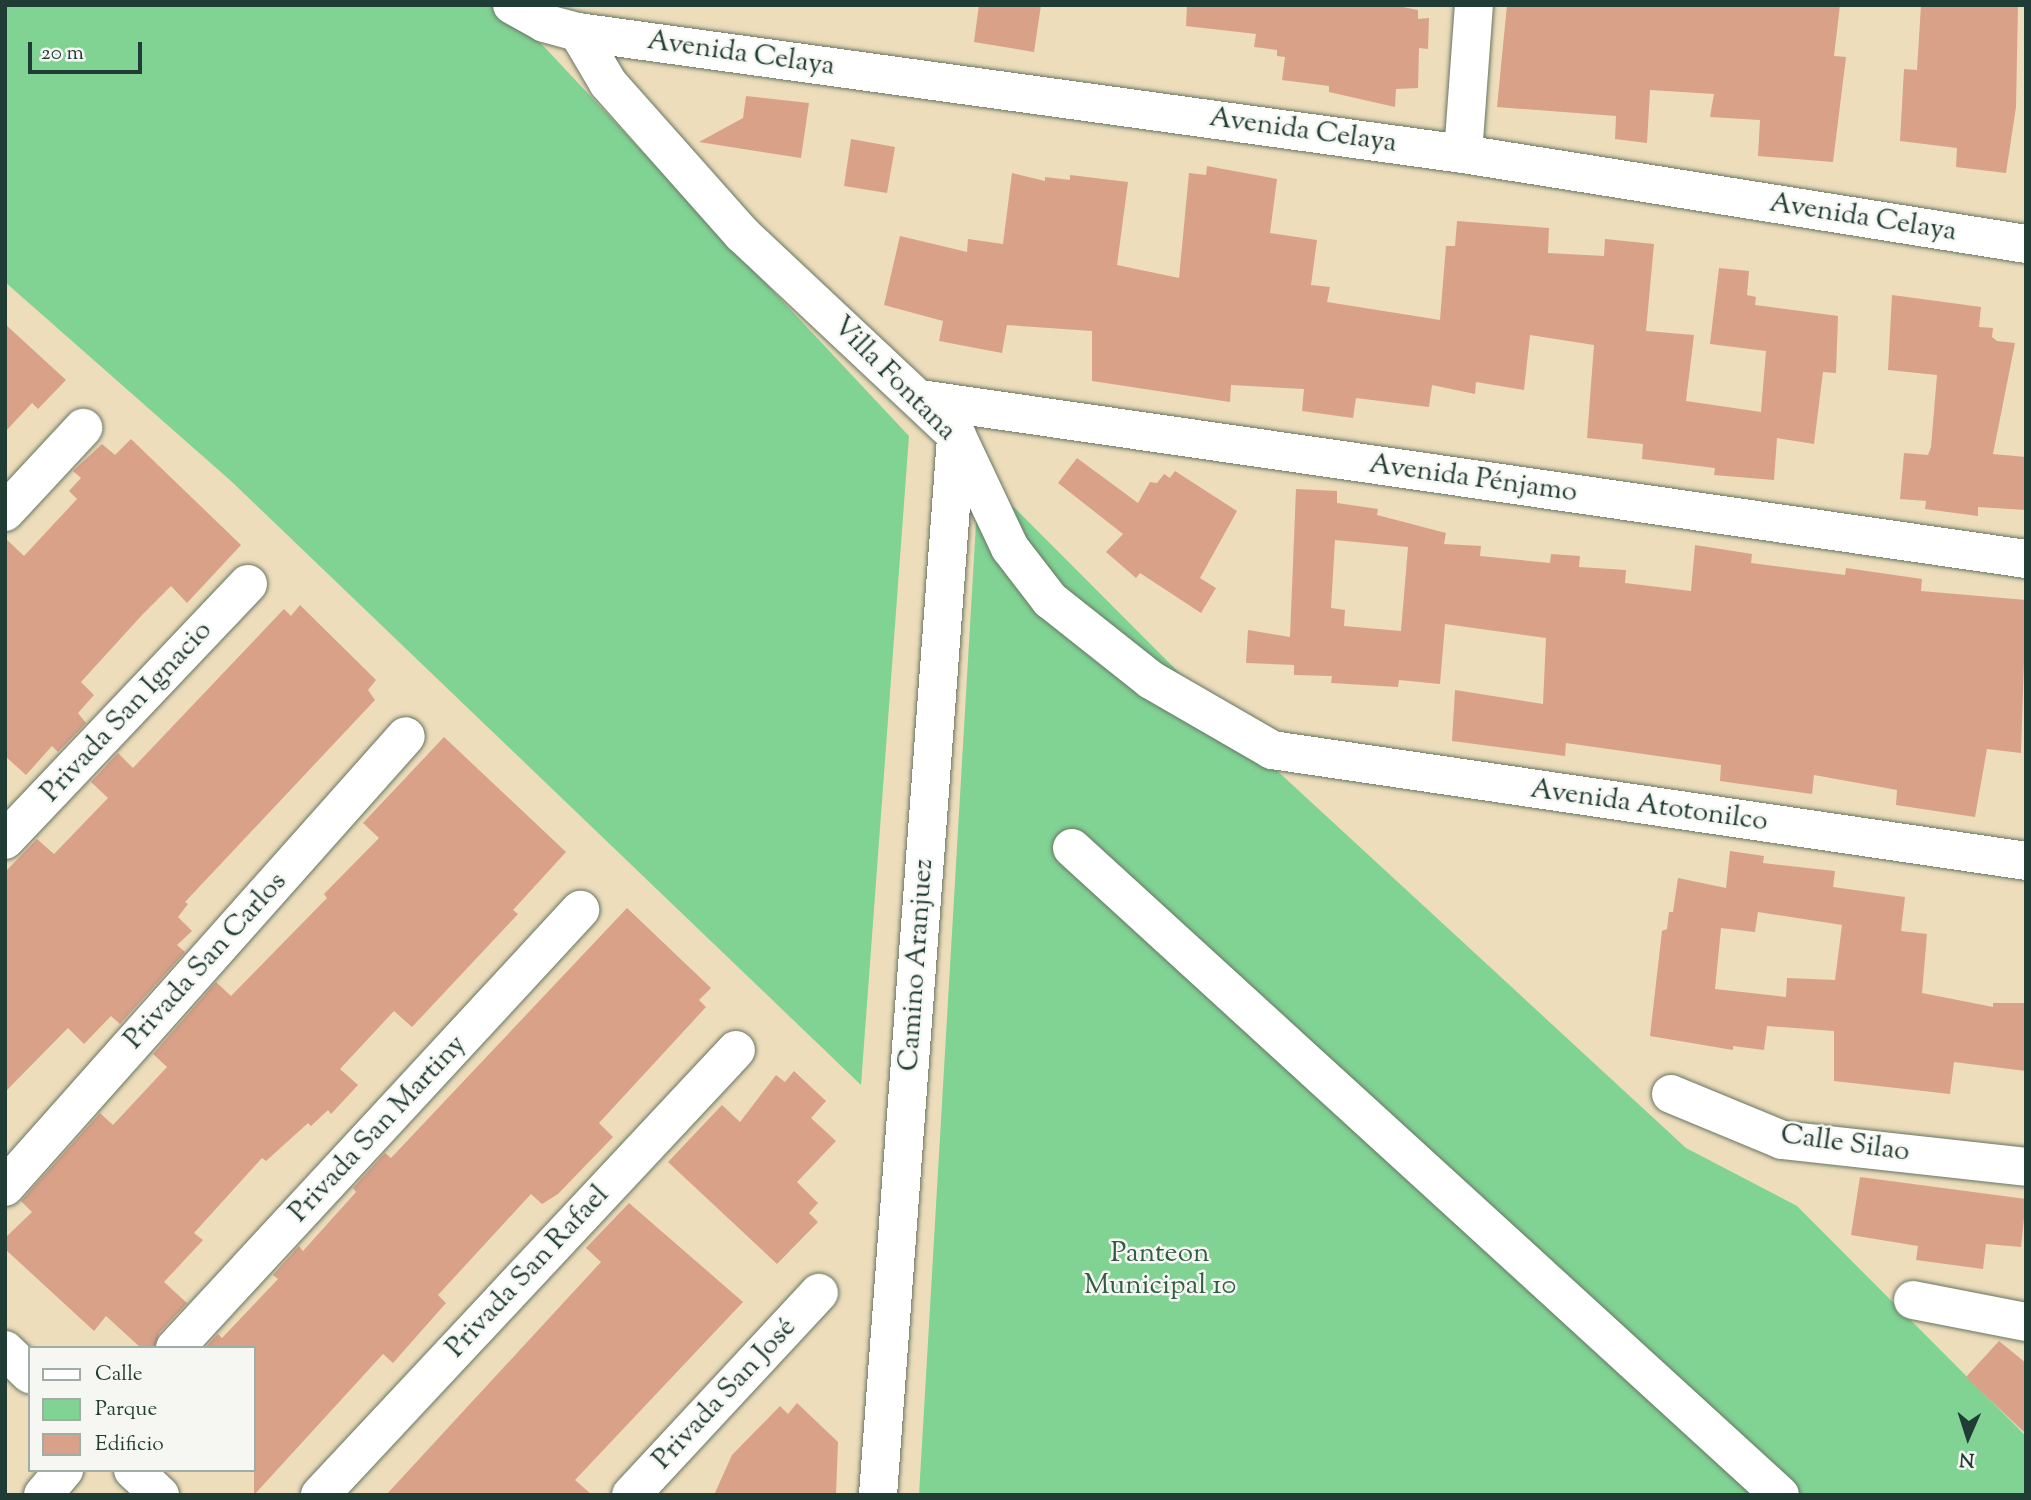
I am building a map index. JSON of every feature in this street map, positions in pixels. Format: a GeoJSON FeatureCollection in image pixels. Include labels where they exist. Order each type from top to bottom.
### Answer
{"type":"FeatureCollection","features":[{"type":"Feature","properties":{"kind":"street"},"geometry":{"type":"LineString","coordinates":[[512,5],[544,23],[578,32]]}},
{"type":"Feature","properties":{"kind":"street"},"geometry":{"type":"LineString","coordinates":[[1463,153],[1474,5]]}},
{"type":"Feature","properties":{"kind":"street","name":"Avenida Celaya"},"geometry":{"type":"LineString","coordinates":[[578,32],[1463,153],[2026,244]]}},
{"type":"Feature","properties":{"kind":"street","name":"Villa Fontana"},"geometry":{"type":"LineString","coordinates":[[578,32],[608,83],[733,224],[957,436],[1010,548],[1050,600],[1151,680],[1272,750]]}},
{"type":"Feature","properties":{"kind":"street","name":"Avenida Pénjamo"},"geometry":{"type":"LineString","coordinates":[[920,399],[2026,559]]}},
{"type":"Feature","properties":{"kind":"street"},"geometry":{"type":"LineString","coordinates":[[5,512],[83,428]]}},
{"type":"Feature","properties":{"kind":"street","name":"Camino Aranjuez"},"geometry":{"type":"LineString","coordinates":[[878,1495],[957,436]]}},
{"type":"Feature","properties":{"kind":"street","name":"Privada San Ignacio"},"geometry":{"type":"LineString","coordinates":[[5,841],[248,584]]}},
{"type":"Feature","properties":{"kind":"street","name":"Privada San Carlos"},"geometry":{"type":"LineString","coordinates":[[5,1187],[406,736]]}},
{"type":"Feature","properties":{"kind":"street","name":"Avenida Atotonilco"},"geometry":{"type":"LineString","coordinates":[[1272,750],[2026,861]]}},
{"type":"Feature","properties":{"kind":"street"},"geometry":{"type":"LineString","coordinates":[[1072,848],[1780,1495]]}},
{"type":"Feature","properties":{"kind":"street","name":"Privada San Martiny"},"geometry":{"type":"LineString","coordinates":[[178,1346],[580,910]]}},
{"type":"Feature","properties":{"kind":"street","name":"Privada San Rafael"},"geometry":{"type":"LineString","coordinates":[[320,1495],[736,1050]]}},
{"type":"Feature","properties":{"kind":"street","name":"Calle Silao"},"geometry":{"type":"LineString","coordinates":[[1671,1094],[1783,1140],[2026,1167]]}},
{"type":"Feature","properties":{"kind":"street","name":"Privada San José"},"geometry":{"type":"LineString","coordinates":[[631,1495],[819,1293]]}},
{"type":"Feature","properties":{"kind":"street"},"geometry":{"type":"LineString","coordinates":[[1913,1300],[2026,1322]]}},
{"type":"Feature","properties":{"kind":"street"},"geometry":{"type":"LineString","coordinates":[[5,1350],[28,1372]]}},
{"type":"Feature","properties":{"kind":"street"},"geometry":{"type":"LineString","coordinates":[[43,1495],[62,1472]]}},
{"type":"Feature","properties":{"kind":"street"},"geometry":{"type":"LineString","coordinates":[[135,1472],[160,1495]]}},
{"type":"Feature","properties":{"kind":"green space"},"geometry":{"type":"Polygon","coordinates":[[[5,5],[505,5],[909,436],[861,1085],[231,481],[5,282],[5,5]]]}},
{"type":"Feature","properties":{"kind":"green space","name":"Panteon Municipal 10"},"geometry":{"type":"Polygon","coordinates":[[[979,472],[1272,766],[1686,1148],[1797,1206],[2026,1436],[2026,1495],[919,1495],[979,472]]]}},
{"type":"Feature","properties":{"kind":"building"},"geometry":{"type":"Polygon","coordinates":[[[979,5],[1041,5],[1034,52],[974,42],[979,5]]]}},
{"type":"Feature","properties":{"kind":"building"},"geometry":{"type":"Polygon","coordinates":[[[1187,5],[1393,5],[1418,10],[1418,19],[1429,18],[1428,49],[1419,48],[1418,88],[1396,89],[1395,107],[1329,92],[1329,86],[1282,80],[1285,57],[1277,56],[1277,50],[1254,47],[1256,34],[1186,26],[1187,5]]]}},
{"type":"Feature","properties":{"kind":"building"},"geometry":{"type":"Polygon","coordinates":[[[1507,5],[1840,5],[1834,56],[1846,57],[1833,162],[1758,156],[1760,120],[1710,117],[1714,94],[1650,90],[1647,143],[1615,139],[1616,116],[1497,107],[1507,5]]]}},
{"type":"Feature","properties":{"kind":"building"},"geometry":{"type":"Polygon","coordinates":[[[1921,5],[2018,5],[2016,107],[2006,173],[1956,167],[1957,148],[1900,141],[1904,69],[1917,70],[1921,5]]]}},
{"type":"Feature","properties":{"kind":"building"},"geometry":{"type":"Polygon","coordinates":[[[746,96],[809,103],[801,158],[699,142],[743,118],[746,96]]]}},
{"type":"Feature","properties":{"kind":"building"},"geometry":{"type":"Polygon","coordinates":[[[851,139],[895,147],[887,193],[844,186],[851,139]]]}},
{"type":"Feature","properties":{"kind":"building"},"geometry":{"type":"Polygon","coordinates":[[[1207,166],[1277,179],[1270,233],[1317,240],[1311,285],[1330,287],[1327,302],[1440,320],[1446,246],[1455,246],[1457,221],[1549,228],[1548,253],[1604,256],[1605,239],[1654,244],[1646,331],[1694,335],[1686,401],[1761,412],[1766,351],[1710,344],[1719,268],[1749,271],[1747,295],[1756,297],[1755,305],[1838,316],[1836,373],[1823,372],[1814,444],[1777,438],[1774,480],[1714,475],[1715,468],[1642,459],[1643,444],[1587,438],[1594,345],[1530,335],[1524,390],[1476,382],[1475,394],[1432,385],[1429,407],[1356,398],[1353,418],[1302,411],[1304,389],[1231,385],[1230,402],[1092,381],[1092,331],[1007,325],[1002,353],[939,341],[943,321],[884,305],[900,236],[967,252],[968,239],[1003,244],[1012,173],[1045,181],[1045,177],[1070,180],[1070,175],[1128,182],[1117,265],[1179,278],[1189,173],[1206,175],[1207,166]]]}},
{"type":"Feature","properties":{"kind":"building"},"geometry":{"type":"Polygon","coordinates":[[[1892,295],[1981,307],[1979,327],[1993,328],[1992,337],[1997,341],[2015,343],[1993,454],[2026,457],[2026,510],[1978,507],[1978,516],[1925,509],[1926,501],[1900,499],[1904,453],[1928,455],[1931,447],[1937,375],[1888,370],[1892,295]]]}},
{"type":"Feature","properties":{"kind":"building"},"geometry":{"type":"Polygon","coordinates":[[[5,324],[66,380],[38,409],[32,403],[5,432],[5,324]]]}},
{"type":"Feature","properties":{"kind":"building"},"geometry":{"type":"Polygon","coordinates":[[[131,439],[241,545],[187,603],[171,586],[142,615],[81,682],[94,695],[78,713],[86,723],[58,752],[52,746],[26,775],[5,756],[5,538],[24,556],[77,499],[69,491],[81,478],[73,471],[102,444],[115,455],[131,439]]]}},
{"type":"Feature","properties":{"kind":"building"},"geometry":{"type":"Polygon","coordinates":[[[1077,458],[1138,503],[1150,482],[1157,483],[1164,474],[1170,478],[1175,471],[1237,511],[1200,578],[1216,588],[1201,613],[1140,573],[1136,578],[1106,552],[1123,534],[1058,483],[1077,458]]]}},
{"type":"Feature","properties":{"kind":"building"},"geometry":{"type":"Polygon","coordinates":[[[1296,489],[1337,491],[1337,503],[1378,509],[1377,515],[1446,533],[1444,544],[1481,546],[1480,556],[1550,563],[1551,554],[1580,556],[1579,567],[1626,570],[1625,583],[1691,591],[1695,545],[1752,554],[1751,563],[1845,575],[1846,568],[1922,579],[1921,591],[2026,600],[2021,753],[1987,749],[1975,817],[1896,805],[1897,790],[1814,775],[1812,794],[1720,781],[1721,765],[1566,743],[1565,756],[1452,741],[1455,690],[1543,704],[1546,638],[1445,624],[1440,684],[1399,680],[1398,687],[1331,683],[1332,676],[1294,675],[1294,665],[1246,663],[1248,630],[1290,637],[1296,489]],[[1335,540],[1331,608],[1345,610],[1344,626],[1401,631],[1408,547],[1335,540]]]}},
{"type":"Feature","properties":{"kind":"building"},"geometry":{"type":"Polygon","coordinates":[[[300,605],[376,680],[368,690],[375,700],[185,902],[188,904],[178,917],[192,931],[177,945],[185,952],[120,1024],[111,1016],[84,1044],[68,1028],[5,1092],[5,872],[37,839],[54,854],[108,798],[91,782],[118,753],[133,768],[284,609],[291,616],[300,605]]]}},
{"type":"Feature","properties":{"kind":"building"},"geometry":{"type":"Polygon","coordinates":[[[444,737],[566,852],[513,910],[518,914],[412,1027],[394,1011],[340,1069],[358,1085],[331,1114],[328,1110],[311,1126],[308,1123],[266,1161],[262,1158],[194,1233],[203,1240],[164,1282],[187,1303],[159,1333],[155,1346],[139,1346],[106,1316],[94,1331],[5,1249],[5,1238],[32,1212],[21,1201],[100,1113],[113,1125],[167,1067],[153,1054],[216,982],[231,996],[327,898],[324,894],[379,838],[363,823],[444,737]]]}},
{"type":"Feature","properties":{"kind":"building"},"geometry":{"type":"Polygon","coordinates":[[[1730,851],[1764,856],[1763,863],[1835,871],[1833,887],[1905,897],[1901,931],[1927,934],[1922,993],[1993,1007],[1993,1003],[2026,1003],[2026,1071],[1954,1062],[1950,1094],[1834,1081],[1834,1031],[1767,1026],[1764,1050],[1733,1046],[1733,1050],[1650,1036],[1662,931],[1667,929],[1669,912],[1673,912],[1678,878],[1726,888],[1730,851]],[[1758,912],[1755,932],[1721,928],[1715,989],[1786,997],[1787,978],[1835,980],[1842,925],[1758,912]]]}},
{"type":"Feature","properties":{"kind":"building"},"geometry":{"type":"Polygon","coordinates":[[[627,908],[711,988],[699,1000],[706,1007],[599,1123],[613,1137],[558,1194],[542,1204],[531,1194],[438,1295],[446,1303],[393,1363],[383,1354],[254,1495],[256,1346],[207,1346],[218,1334],[222,1338],[278,1279],[273,1275],[299,1246],[303,1251],[356,1192],[353,1188],[385,1153],[391,1158],[627,908]]]}},
{"type":"Feature","properties":{"kind":"building"},"geometry":{"type":"Polygon","coordinates":[[[794,1071],[826,1101],[811,1118],[836,1141],[797,1182],[818,1203],[809,1213],[818,1222],[777,1264],[668,1162],[722,1105],[740,1122],[776,1075],[785,1082],[794,1071]]]}},
{"type":"Feature","properties":{"kind":"building"},"geometry":{"type":"Polygon","coordinates":[[[1860,1177],[2026,1199],[2021,1247],[1986,1244],[1983,1269],[1916,1260],[1918,1246],[1851,1235],[1860,1177]]]}},
{"type":"Feature","properties":{"kind":"building"},"geometry":{"type":"Polygon","coordinates":[[[629,1203],[743,1302],[575,1480],[592,1495],[386,1495],[601,1262],[586,1248],[629,1203]]]}},
{"type":"Feature","properties":{"kind":"building"},"geometry":{"type":"Polygon","coordinates":[[[1999,1341],[2026,1363],[2026,1434],[1966,1377],[1999,1341]]]}},
{"type":"Feature","properties":{"kind":"building"},"geometry":{"type":"Polygon","coordinates":[[[797,1403],[838,1442],[836,1495],[714,1495],[732,1455],[780,1406],[788,1414],[797,1403]]]}}]}
